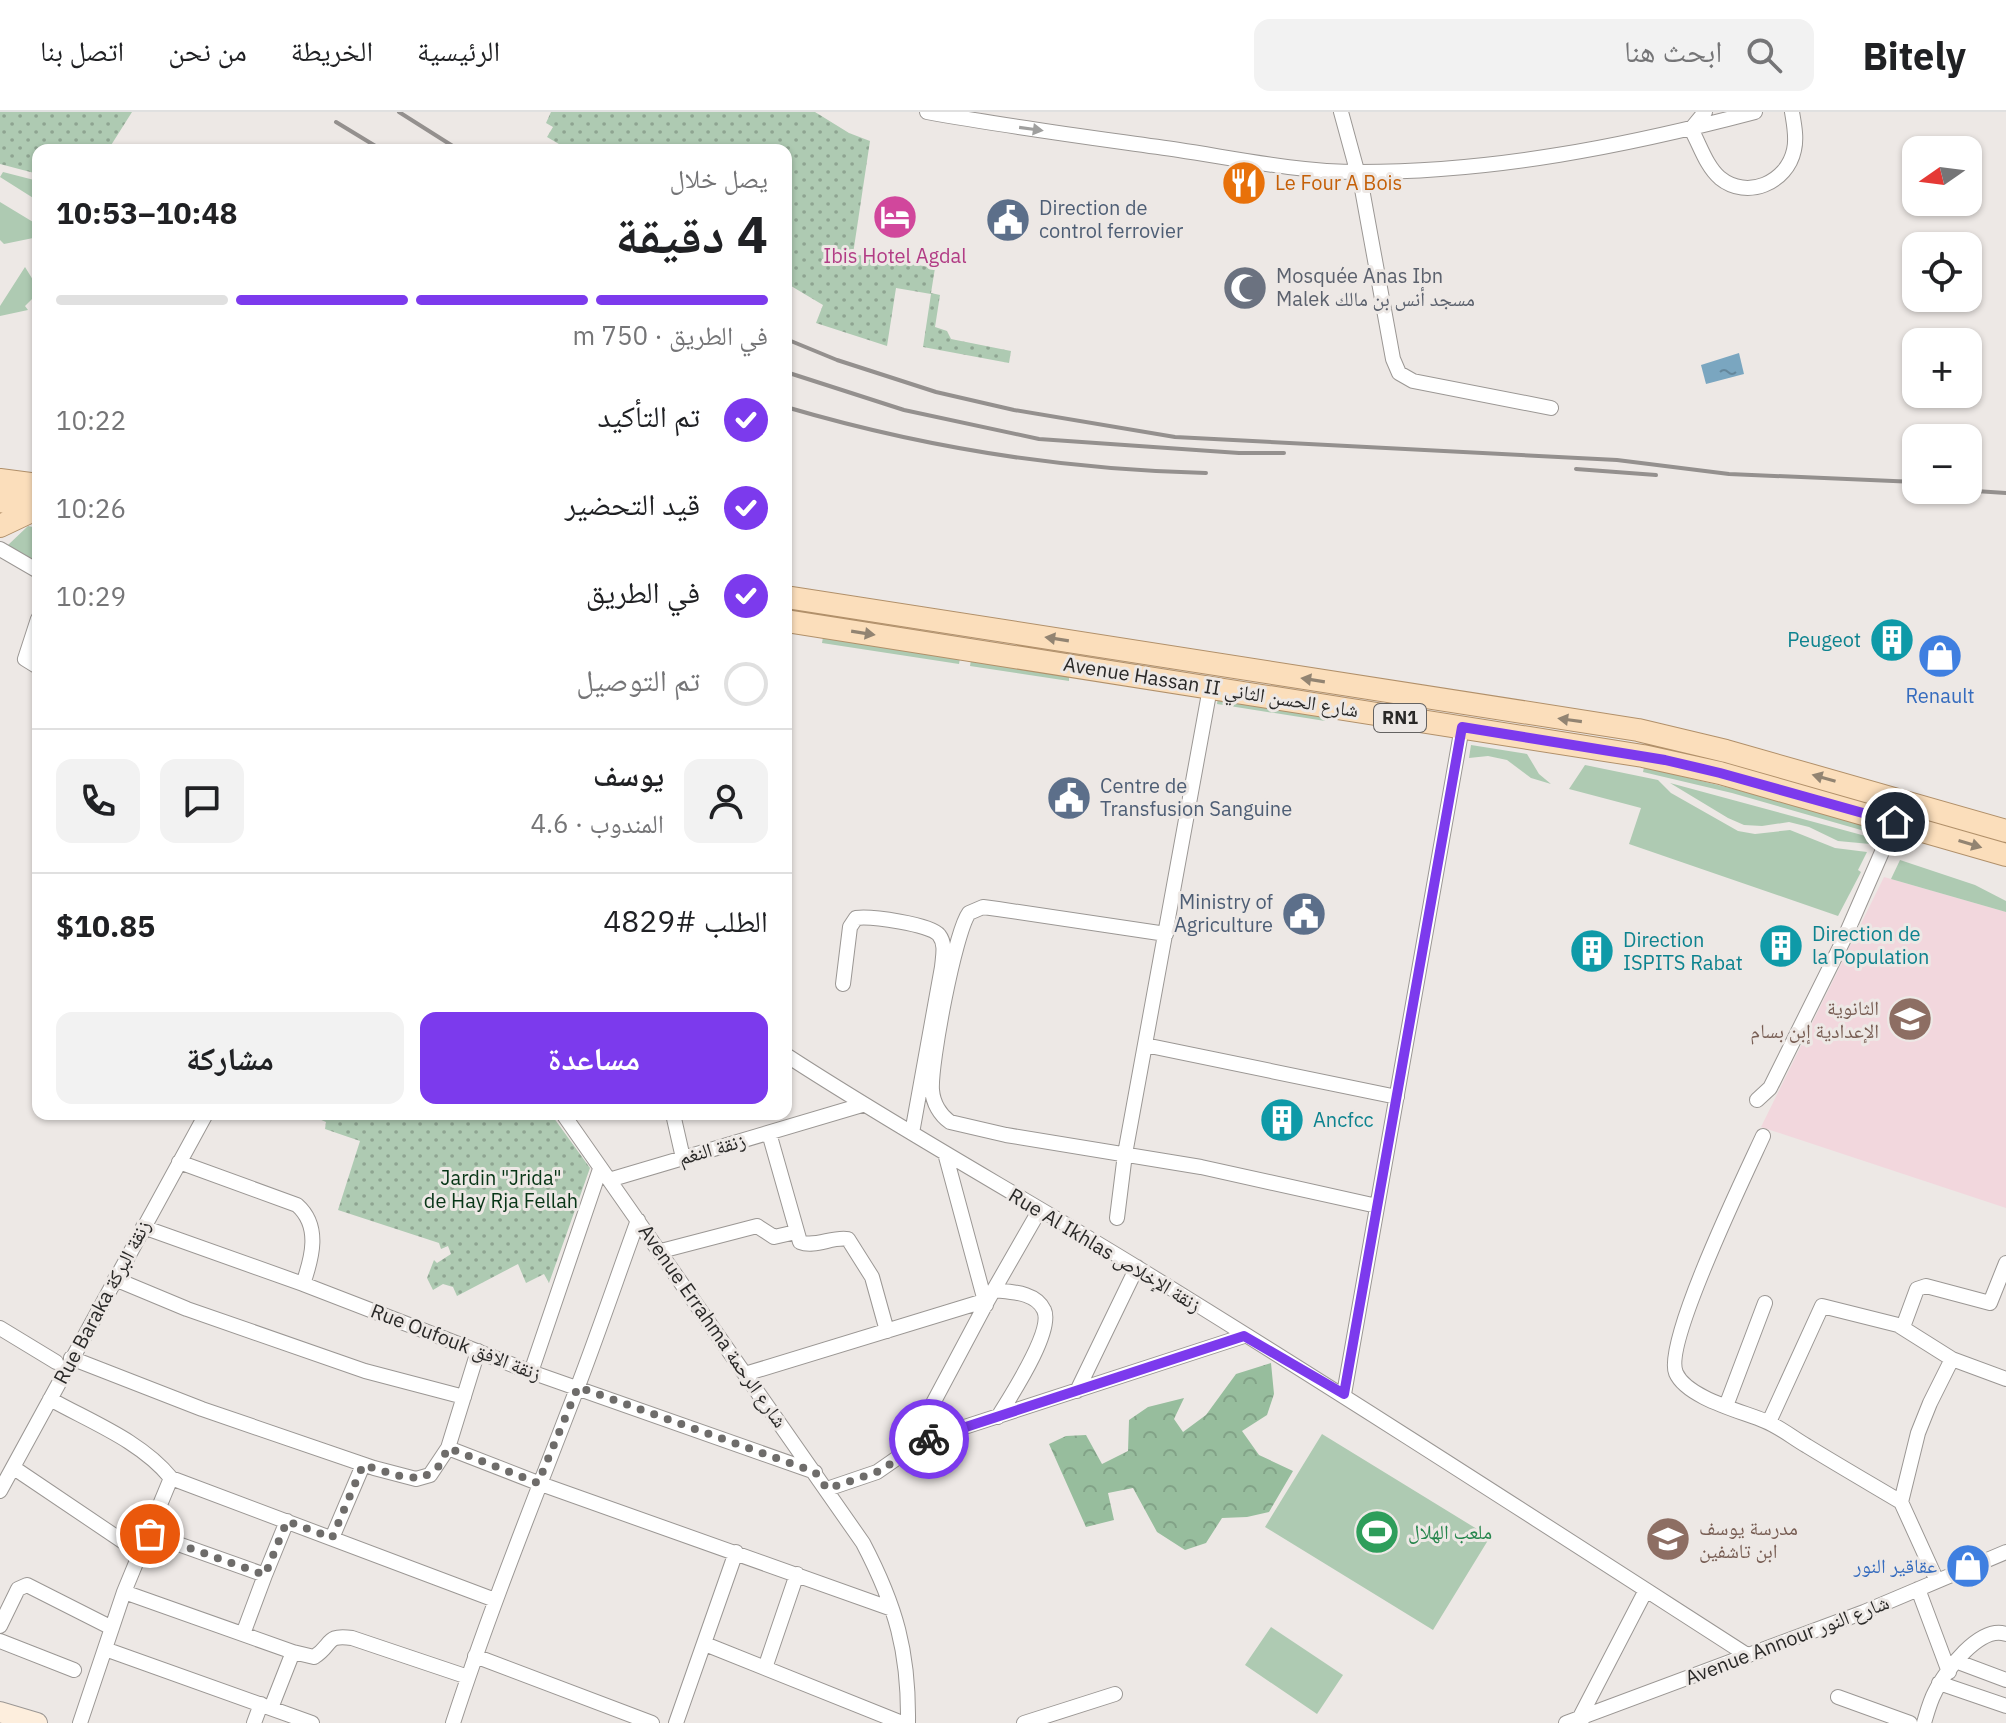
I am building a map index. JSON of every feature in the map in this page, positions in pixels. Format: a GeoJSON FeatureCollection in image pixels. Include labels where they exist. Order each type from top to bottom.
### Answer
{"type":"FeatureCollection","features":[{"type":"Feature","properties":{"kind":"main road"},"geometry":{"type":"LineString","coordinates":[[0,480],[32,484]]}},
{"type":"Feature","properties":{"kind":"main road"},"geometry":{"type":"LineString","coordinates":[[0,501],[32,506]]}},
{"type":"Feature","properties":{"kind":"main road"},"geometry":{"type":"LineString","coordinates":[[0,526],[32,510]]}},
{"type":"Feature","properties":{"kind":"main road","name":"Avenue Hassan II شارع الحسن الثاني"},"geometry":{"type":"LineString","coordinates":[[792,598],[1638,730],[1726,751],[2006,831]]}},
{"type":"Feature","properties":{"kind":"main road","name":"Avenue Hassan II شارع الحسن الثاني"},"geometry":{"type":"LineString","coordinates":[[792,622],[1665,760],[1735,777],[2006,855]]}},
{"type":"Feature","properties":{"kind":"main road"},"geometry":{"type":"LineString","coordinates":[[0,1712],[37,1723]]}},
{"type":"Feature","properties":{"kind":"street"},"geometry":{"type":"LineString","coordinates":[[927,112],[1290,167],[1357,172],[1577,153],[1755,112]]}},
{"type":"Feature","properties":{"kind":"street"},"geometry":{"type":"LineString","coordinates":[[1341,112],[1357,172],[1393,359],[1399,373],[1413,381],[1551,408]]}},
{"type":"Feature","properties":{"kind":"street"},"geometry":{"type":"LineString","coordinates":[[1691,129],[1705,112]]}},
{"type":"Feature","properties":{"kind":"street"},"geometry":{"type":"LineString","coordinates":[[1691,129],[1709,166],[1722,179],[1738,187],[1756,187],[1781,175],[1790,162],[1795,149],[1792,112]]}},
{"type":"Feature","properties":{"kind":"street"},"geometry":{"type":"LineString","coordinates":[[0,549],[32,568]]}},
{"type":"Feature","properties":{"kind":"street"},"geometry":{"type":"LineString","coordinates":[[32,637],[25,659],[32,663]]}},
{"type":"Feature","properties":{"kind":"street"},"geometry":{"type":"LineString","coordinates":[[1117,1218],[1125,1154],[1210,688]]}},
{"type":"Feature","properties":{"kind":"street"},"geometry":{"type":"LineString","coordinates":[[1344,1394],[1462,727]]}},
{"type":"Feature","properties":{"kind":"street"},"geometry":{"type":"LineString","coordinates":[[1757,1100],[1770,1088],[1844,939],[1895,822]]}},
{"type":"Feature","properties":{"kind":"street"},"geometry":{"type":"LineString","coordinates":[[1166,934],[983,907],[969,913],[963,921],[950,974],[932,1090],[942,1117],[950,1122],[1006,1135],[1215,1170],[1377,1206]]}},
{"type":"Feature","properties":{"kind":"street"},"geometry":{"type":"LineString","coordinates":[[843,984],[850,927],[856,918],[936,931],[944,944],[912,1133]]}},
{"type":"Feature","properties":{"kind":"street"},"geometry":{"type":"LineString","coordinates":[[1145,1045],[1397,1097]]}},
{"type":"Feature","properties":{"kind":"street","name":"Rue Al Ikhlas زنقة الإخلاص"},"geometry":{"type":"LineString","coordinates":[[792,1059],[862,1105],[1137,1267],[1244,1336],[1344,1394],[1747,1655]]}},
{"type":"Feature","properties":{"kind":"street","name":"زنقة النغم"},"geometry":{"type":"LineString","coordinates":[[604,1174],[683,1158],[862,1105]]}},
{"type":"Feature","properties":{"kind":"street","name":"Rue Baraka زنقة البركة"},"geometry":{"type":"LineString","coordinates":[[0,1491],[50,1399],[64,1360],[115,1279],[203,1120]]}},
{"type":"Feature","properties":{"kind":"street","name":"Avenue Errahma شارع الرحمة"},"geometry":{"type":"LineString","coordinates":[[567,1120],[863,1543],[901,1634],[906,1666],[905,1723]]}},
{"type":"Feature","properties":{"kind":"street"},"geometry":{"type":"LineString","coordinates":[[674,1120],[683,1158]]}},
{"type":"Feature","properties":{"kind":"street"},"geometry":{"type":"LineString","coordinates":[[769,1133],[796,1232],[803,1244],[848,1239],[872,1277],[887,1331]]}},
{"type":"Feature","properties":{"kind":"street"},"geometry":{"type":"LineString","coordinates":[[1763,1136],[1707,1263],[1678,1338],[1673,1364],[1682,1383],[1726,1406],[1769,1422],[1901,1502],[1937,1581]]}},
{"type":"Feature","properties":{"kind":"street"},"geometry":{"type":"LineString","coordinates":[[945,1153],[988,1298]]}},
{"type":"Feature","properties":{"kind":"street"},"geometry":{"type":"LineString","coordinates":[[179,1162],[297,1205],[304,1211],[311,1222],[313,1237],[310,1264],[303,1284]]}},
{"type":"Feature","properties":{"kind":"street"},"geometry":{"type":"LineString","coordinates":[[531,1372],[604,1174]]}},
{"type":"Feature","properties":{"kind":"street"},"geometry":{"type":"LineString","coordinates":[[827,1489],[877,1472],[889,1465],[906,1446],[923,1422],[988,1298],[1039,1211]]}},
{"type":"Feature","properties":{"kind":"street"},"geometry":{"type":"LineString","coordinates":[[453,1723],[538,1483],[578,1387],[638,1220]]}},
{"type":"Feature","properties":{"kind":"street"},"geometry":{"type":"LineString","coordinates":[[661,1251],[757,1226],[774,1237],[796,1232]]}},
{"type":"Feature","properties":{"kind":"street","name":"Rue Oufouk زنقة الافق"},"geometry":{"type":"LineString","coordinates":[[143,1227],[303,1284],[531,1372],[815,1472]]}},
{"type":"Feature","properties":{"kind":"street"},"geometry":{"type":"LineString","coordinates":[[1903,1327],[1920,1286],[1990,1303],[2006,1263]]}},
{"type":"Feature","properties":{"kind":"street"},"geometry":{"type":"LineString","coordinates":[[1077,1391],[1137,1267]]}},
{"type":"Feature","properties":{"kind":"street"},"geometry":{"type":"LineString","coordinates":[[115,1279],[187,1309],[365,1371],[464,1397]]}},
{"type":"Feature","properties":{"kind":"street"},"geometry":{"type":"LineString","coordinates":[[745,1374],[988,1298],[1019,1293],[1035,1299],[1045,1311],[1046,1326],[998,1417]]}},
{"type":"Feature","properties":{"kind":"street"},"geometry":{"type":"LineString","coordinates":[[1726,1406],[1765,1303]]}},
{"type":"Feature","properties":{"kind":"street"},"geometry":{"type":"LineString","coordinates":[[1769,1422],[1822,1306],[1847,1310],[1903,1327],[1952,1359],[2006,1379]]}},
{"type":"Feature","properties":{"kind":"street"},"geometry":{"type":"LineString","coordinates":[[0,1328],[64,1360],[202,1409],[363,1465],[403,1477],[423,1478],[439,1466],[448,1448],[478,1351]]}},
{"type":"Feature","properties":{"kind":"street"},"geometry":{"type":"LineString","coordinates":[[906,1446],[1244,1336]]}},
{"type":"Feature","properties":{"kind":"street"},"geometry":{"type":"LineString","coordinates":[[1901,1502],[1918,1433],[1952,1359]]}},
{"type":"Feature","properties":{"kind":"street"},"geometry":{"type":"LineString","coordinates":[[50,1399],[138,1449],[171,1478],[495,1600]]}},
{"type":"Feature","properties":{"kind":"street"},"geometry":{"type":"LineString","coordinates":[[448,1448],[892,1609]]}},
{"type":"Feature","properties":{"kind":"street"},"geometry":{"type":"LineString","coordinates":[[332,1538],[363,1465]]}},
{"type":"Feature","properties":{"kind":"street"},"geometry":{"type":"LineString","coordinates":[[14,1468],[140,1553]]}},
{"type":"Feature","properties":{"kind":"street"},"geometry":{"type":"LineString","coordinates":[[83,1722],[124,1592],[171,1478]]}},
{"type":"Feature","properties":{"kind":"street"},"geometry":{"type":"LineString","coordinates":[[243,1634],[287,1521]]}},
{"type":"Feature","properties":{"kind":"street"},"geometry":{"type":"LineString","coordinates":[[150,1534],[265,1575]]}},
{"type":"Feature","properties":{"kind":"street"},"geometry":{"type":"LineString","coordinates":[[676,1723],[736,1552]]}},
{"type":"Feature","properties":{"kind":"street","name":"Avenue Annour شارع النور"},"geometry":{"type":"LineString","coordinates":[[1578,1722],[2006,1552]]}},
{"type":"Feature","properties":{"kind":"street"},"geometry":{"type":"LineString","coordinates":[[765,1668],[797,1574]]}},
{"type":"Feature","properties":{"kind":"street"},"geometry":{"type":"LineString","coordinates":[[0,1626],[18,1589],[27,1585],[112,1628]]}},
{"type":"Feature","properties":{"kind":"street"},"geometry":{"type":"LineString","coordinates":[[1918,1589],[1949,1672],[2006,1706]]}},
{"type":"Feature","properties":{"kind":"street"},"geometry":{"type":"LineString","coordinates":[[1578,1722],[1646,1590]]}},
{"type":"Feature","properties":{"kind":"street"},"geometry":{"type":"LineString","coordinates":[[124,1592],[293,1652],[314,1657],[328,1641],[339,1636],[468,1677]]}},
{"type":"Feature","properties":{"kind":"street"},"geometry":{"type":"LineString","coordinates":[[1924,1723],[1932,1696],[1949,1672],[1984,1635],[2004,1632]]}},
{"type":"Feature","properties":{"kind":"street"},"geometry":{"type":"LineString","coordinates":[[0,1641],[74,1670]]}},
{"type":"Feature","properties":{"kind":"street"},"geometry":{"type":"LineString","coordinates":[[705,1644],[874,1718],[905,1723]]}},
{"type":"Feature","properties":{"kind":"street"},"geometry":{"type":"LineString","coordinates":[[105,1649],[312,1723]]}},
{"type":"Feature","properties":{"kind":"street"},"geometry":{"type":"LineString","coordinates":[[254,1723],[293,1652]]}},
{"type":"Feature","properties":{"kind":"street"},"geometry":{"type":"LineString","coordinates":[[475,1656],[652,1723]]}},
{"type":"Feature","properties":{"kind":"street"},"geometry":{"type":"LineString","coordinates":[[1949,1672],[2006,1680]]}},
{"type":"Feature","properties":{"kind":"street"},"geometry":{"type":"LineString","coordinates":[[1024,1723],[1047,1719],[1115,1694]]}},
{"type":"Feature","properties":{"kind":"street"},"geometry":{"type":"LineString","coordinates":[[1838,1697],[1910,1723]]}},
{"type":"Feature","properties":{"kind":"shaded area","name":"الثانوية الإعدادية إبن بسام"},"geometry":{"type":"Polygon","coordinates":[[[1884,877],[2006,912],[2006,1208],[1761,1127],[1884,877]]]}},
{"type":"Feature","properties":{"kind":"green space"},"geometry":{"type":"Polygon","coordinates":[[[0,112],[132,112],[112,144],[32,144],[32,172],[0,164],[0,112]]]}},
{"type":"Feature","properties":{"kind":"green space"},"geometry":{"type":"Polygon","coordinates":[[[551,112],[815,112],[849,133],[870,141],[853,254],[935,268],[931,293],[940,295],[935,327],[947,331],[951,339],[1011,351],[1009,363],[923,347],[931,294],[896,288],[887,346],[816,323],[823,305],[792,287],[792,144],[559,144],[547,137],[553,127],[546,123],[551,112]]]}},
{"type":"Feature","properties":{"kind":"green space"},"geometry":{"type":"Polygon","coordinates":[[[3,172],[32,179],[32,197],[0,177],[3,172]]]}},
{"type":"Feature","properties":{"kind":"green space"},"geometry":{"type":"Polygon","coordinates":[[[0,202],[32,221],[32,238],[4,244],[0,240],[0,202]]]}},
{"type":"Feature","properties":{"kind":"green space"},"geometry":{"type":"Polygon","coordinates":[[[25,267],[32,278],[32,299],[25,306],[28,310],[0,316],[0,306],[25,267]]]}},
{"type":"Feature","properties":{"kind":"green space"},"geometry":{"type":"Polygon","coordinates":[[[28,526],[32,527],[32,561],[7,546],[28,526]]]}},
{"type":"Feature","properties":{"kind":"green space"},"geometry":{"type":"Polygon","coordinates":[[[823,637],[960,658],[959,664],[822,643],[823,637]]]}},
{"type":"Feature","properties":{"kind":"green space"},"geometry":{"type":"Polygon","coordinates":[[[971,660],[1069,675],[1069,681],[970,666],[971,660]]]}},
{"type":"Feature","properties":{"kind":"green space"},"geometry":{"type":"Polygon","coordinates":[[[1218,697],[1326,715],[1325,721],[1217,704],[1218,697]]]}},
{"type":"Feature","properties":{"kind":"green space"},"geometry":{"type":"Polygon","coordinates":[[[1471,745],[1527,754],[1539,774],[1551,784],[1531,778],[1507,760],[1488,756],[1469,758],[1471,745]]]}},
{"type":"Feature","properties":{"kind":"green space"},"geometry":{"type":"Polygon","coordinates":[[[1585,765],[1658,780],[1671,793],[1738,831],[1755,834],[1790,830],[1835,848],[1867,852],[1858,870],[1861,872],[1838,916],[1629,844],[1641,808],[1569,789],[1585,765]]]}},
{"type":"Feature","properties":{"kind":"green space"},"geometry":{"type":"Polygon","coordinates":[[[1644,767],[1877,829],[1875,834],[1732,793],[1643,772],[1644,767]]]}},
{"type":"Feature","properties":{"kind":"green space"},"geometry":{"type":"Polygon","coordinates":[[[1670,783],[1873,838],[1870,844],[1838,841],[1809,827],[1789,822],[1744,825],[1670,783]]]}},
{"type":"Feature","properties":{"kind":"green space"},"geometry":{"type":"Polygon","coordinates":[[[1900,860],[1975,885],[2006,901],[2006,912],[1891,879],[1900,860]]]}},
{"type":"Feature","properties":{"kind":"green space","name":"Jardin \"Jrida\" de Hay Rja Fellah"},"geometry":{"type":"Polygon","coordinates":[[[321,1120],[555,1120],[590,1168],[549,1283],[544,1274],[526,1283],[518,1264],[457,1296],[453,1287],[443,1284],[433,1290],[427,1278],[434,1260],[437,1263],[451,1254],[448,1246],[441,1249],[439,1243],[338,1210],[360,1141],[325,1129],[326,1122],[321,1120]]]}},
{"type":"Feature","properties":{"kind":"green space"},"geometry":{"type":"Polygon","coordinates":[[[1271,1363],[1274,1394],[1267,1415],[1242,1431],[1259,1455],[1293,1471],[1269,1512],[1222,1518],[1206,1543],[1185,1550],[1157,1532],[1133,1488],[1108,1493],[1114,1520],[1086,1527],[1049,1444],[1066,1436],[1086,1435],[1102,1464],[1128,1451],[1129,1420],[1148,1407],[1184,1398],[1174,1419],[1183,1432],[1206,1415],[1236,1374],[1271,1363]]]}},
{"type":"Feature","properties":{"kind":"green space","name":"ملعب الهلال"},"geometry":{"type":"Polygon","coordinates":[[[1322,1434],[1490,1537],[1433,1630],[1265,1527],[1322,1434]]]}},
{"type":"Feature","properties":{"kind":"green space"},"geometry":{"type":"Polygon","coordinates":[[[1271,1627],[1343,1675],[1317,1714],[1245,1665],[1271,1627]]]}},
{"type":"Feature","properties":{"kind":"water"},"geometry":{"type":"Polygon","coordinates":[[[1739,353],[1744,374],[1706,384],[1701,365],[1739,353]]]}},
{"type":"Feature","properties":{"kind":"railway"},"geometry":{"type":"LineString","coordinates":[[399,112],[450,144]]}},
{"type":"Feature","properties":{"kind":"railway"},"geometry":{"type":"LineString","coordinates":[[336,122],[372,144]]}},
{"type":"Feature","properties":{"kind":"railway"},"geometry":{"type":"LineString","coordinates":[[792,341],[837,360],[936,392],[1014,410],[1175,437],[1617,460],[1729,474],[1902,481]]}},
{"type":"Feature","properties":{"kind":"railway"},"geometry":{"type":"LineString","coordinates":[[792,374],[904,410],[1039,439],[1239,453],[1284,453]]}},
{"type":"Feature","properties":{"kind":"railway"},"geometry":{"type":"LineString","coordinates":[[792,409],[889,434],[994,454],[1100,467],[1206,473]]}},
{"type":"Feature","properties":{"kind":"railway"},"geometry":{"type":"LineString","coordinates":[[1576,469],[1656,475]]}},
{"type":"Feature","properties":{"kind":"railway"},"geometry":{"type":"LineString","coordinates":[[1982,491],[2006,493]]}},
{"type":"Feature","properties":{"kind":"way so far"},"geometry":{"type":"LineString","coordinates":[[150,1534],[265,1575],[287,1521],[332,1538],[363,1465],[403,1477],[423,1478],[439,1466],[448,1448],[538,1483],[578,1387],[815,1472],[827,1489],[877,1472],[900,1456],[906,1446],[929,1439]]}},
{"type":"Feature","properties":{"kind":"place","name":"Le Four A Bois"},"geometry":{"type":"Point","coordinates":[1244,183]}},
{"type":"Feature","properties":{"kind":"place","name":"Ibis Hotel Agdal"},"geometry":{"type":"Point","coordinates":[895,217]}},
{"type":"Feature","properties":{"kind":"place","name":"Direction de control ferrovier"},"geometry":{"type":"Point","coordinates":[1008,220]}},
{"type":"Feature","properties":{"kind":"place","name":"Mosquée Anas Ibn Malek مسجد أنس بن مالك"},"geometry":{"type":"Point","coordinates":[1245,288]}},
{"type":"Feature","properties":{"kind":"place","name":"Peugeot"},"geometry":{"type":"Point","coordinates":[1892,640]}},
{"type":"Feature","properties":{"kind":"place","name":"Renault"},"geometry":{"type":"Point","coordinates":[1940,656]}},
{"type":"Feature","properties":{"kind":"place","name":"Centre de Transfusion Sanguine"},"geometry":{"type":"Point","coordinates":[1069,798]}},
{"type":"Feature","properties":{"kind":"place","name":"Ministry of Agriculture"},"geometry":{"type":"Point","coordinates":[1304,914]}},
{"type":"Feature","properties":{"kind":"place","name":"Direction de la Population"},"geometry":{"type":"Point","coordinates":[1781,946]}},
{"type":"Feature","properties":{"kind":"place","name":"Direction ISPITS Rabat"},"geometry":{"type":"Point","coordinates":[1592,951]}},
{"type":"Feature","properties":{"kind":"place","name":"الثانوية الإعدادية إبن بسام"},"geometry":{"type":"Point","coordinates":[1910,1019]}},
{"type":"Feature","properties":{"kind":"place","name":"Ancfcc"},"geometry":{"type":"Point","coordinates":[1282,1120]}},
{"type":"Feature","properties":{"kind":"place","name":"ملعب الهلال"},"geometry":{"type":"Point","coordinates":[1377,1532]}},
{"type":"Feature","properties":{"kind":"place","name":"مدرسة يوسف ابن تاشفين"},"geometry":{"type":"Point","coordinates":[1668,1539]}},
{"type":"Feature","properties":{"kind":"place","name":"عقاقير النور"},"geometry":{"type":"Point","coordinates":[1968,1566]}},
{"type":"Feature","properties":{"kind":"route"},"geometry":{"type":"LineString","coordinates":[[929,1439],[1244,1336],[1344,1394],[1462,727],[1665,760],[1895,822]]}}]}
